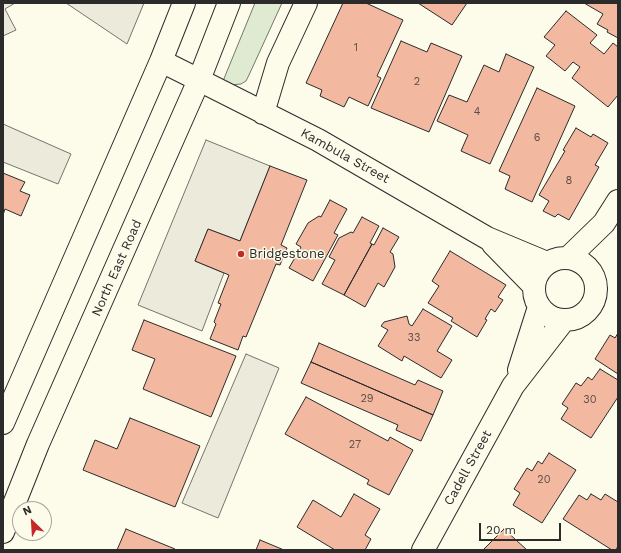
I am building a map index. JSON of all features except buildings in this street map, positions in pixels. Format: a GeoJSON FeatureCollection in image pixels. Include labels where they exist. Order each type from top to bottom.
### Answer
{"type":"FeatureCollection","features":[{"type":"Feature","properties":{"kind":"main road"},"geometry":{"type":"LineString","coordinates":[[3,423],[161,61],[184,3]]}},
{"type":"Feature","properties":{"kind":"main road","name":"North East Road"},"geometry":{"type":"LineString","coordinates":[[3,532],[38,444],[199,80],[229,3]]}},
{"type":"Feature","properties":{"kind":"main road"},"geometry":{"type":"LineString","coordinates":[[263,113],[278,63],[306,3]]}},
{"type":"Feature","properties":{"kind":"main road","name":"Kambula Street"},"geometry":{"type":"LineString","coordinates":[[161,61],[318,140],[487,238],[548,263]]}},
{"type":"Feature","properties":{"kind":"main road"},"geometry":{"type":"LineString","coordinates":[[568,258],[604,223],[618,201]]}},
{"type":"Feature","properties":{"kind":"main road"},"geometry":{"type":"LineString","coordinates":[[592,275],[604,223]]}},
{"type":"Feature","properties":{"kind":"main road","name":"Kambula Street"},"geometry":{"type":"LineString","coordinates":[[487,238],[536,296]]}},
{"type":"Feature","properties":{"kind":"main road"},"geometry":{"type":"LineString","coordinates":[[568,258],[579,261],[586,266],[596,285],[595,296],[591,305],[584,313],[575,318],[564,320],[547,315],[536,296],[537,276],[548,263],[558,259],[568,258]]}},
{"type":"Feature","properties":{"kind":"main road","name":"Cadell Street"},"geometry":{"type":"LineString","coordinates":[[513,386],[536,296]]}},
{"type":"Feature","properties":{"kind":"main road","name":"Cadell Street"},"geometry":{"type":"LineString","coordinates":[[423,550],[513,386],[564,320]]}},
{"type":"Feature","properties":{"kind":"green space"},"geometry":{"type":"Polygon","coordinates":[[[255,3],[282,3],[246,81],[241,84],[230,85],[223,81],[255,3]]]}},
{"type":"Feature","properties":{"kind":"shaded area"},"geometry":{"type":"Polygon","coordinates":[[[3,3],[15,3],[5,9],[16,30],[3,36],[3,3]]]}},
{"type":"Feature","properties":{"kind":"shaded area"},"geometry":{"type":"Polygon","coordinates":[[[66,3],[144,3],[127,44],[66,3]]]}},
{"type":"Feature","properties":{"kind":"shaded area"},"geometry":{"type":"Polygon","coordinates":[[[3,124],[71,154],[58,184],[3,162],[3,124]]]}},
{"type":"Feature","properties":{"kind":"shaded area"},"geometry":{"type":"Polygon","coordinates":[[[206,140],[270,166],[240,241],[208,229],[195,261],[224,273],[202,331],[138,305],[206,140]]]}},
{"type":"Feature","properties":{"kind":"shaded area"},"geometry":{"type":"Polygon","coordinates":[[[246,354],[279,368],[218,518],[182,503],[246,354]]]}},
{"type":"Feature","properties":{"kind":"place","name":"Bridgestone"},"geometry":{"type":"Point","coordinates":[241,254]}}]}
